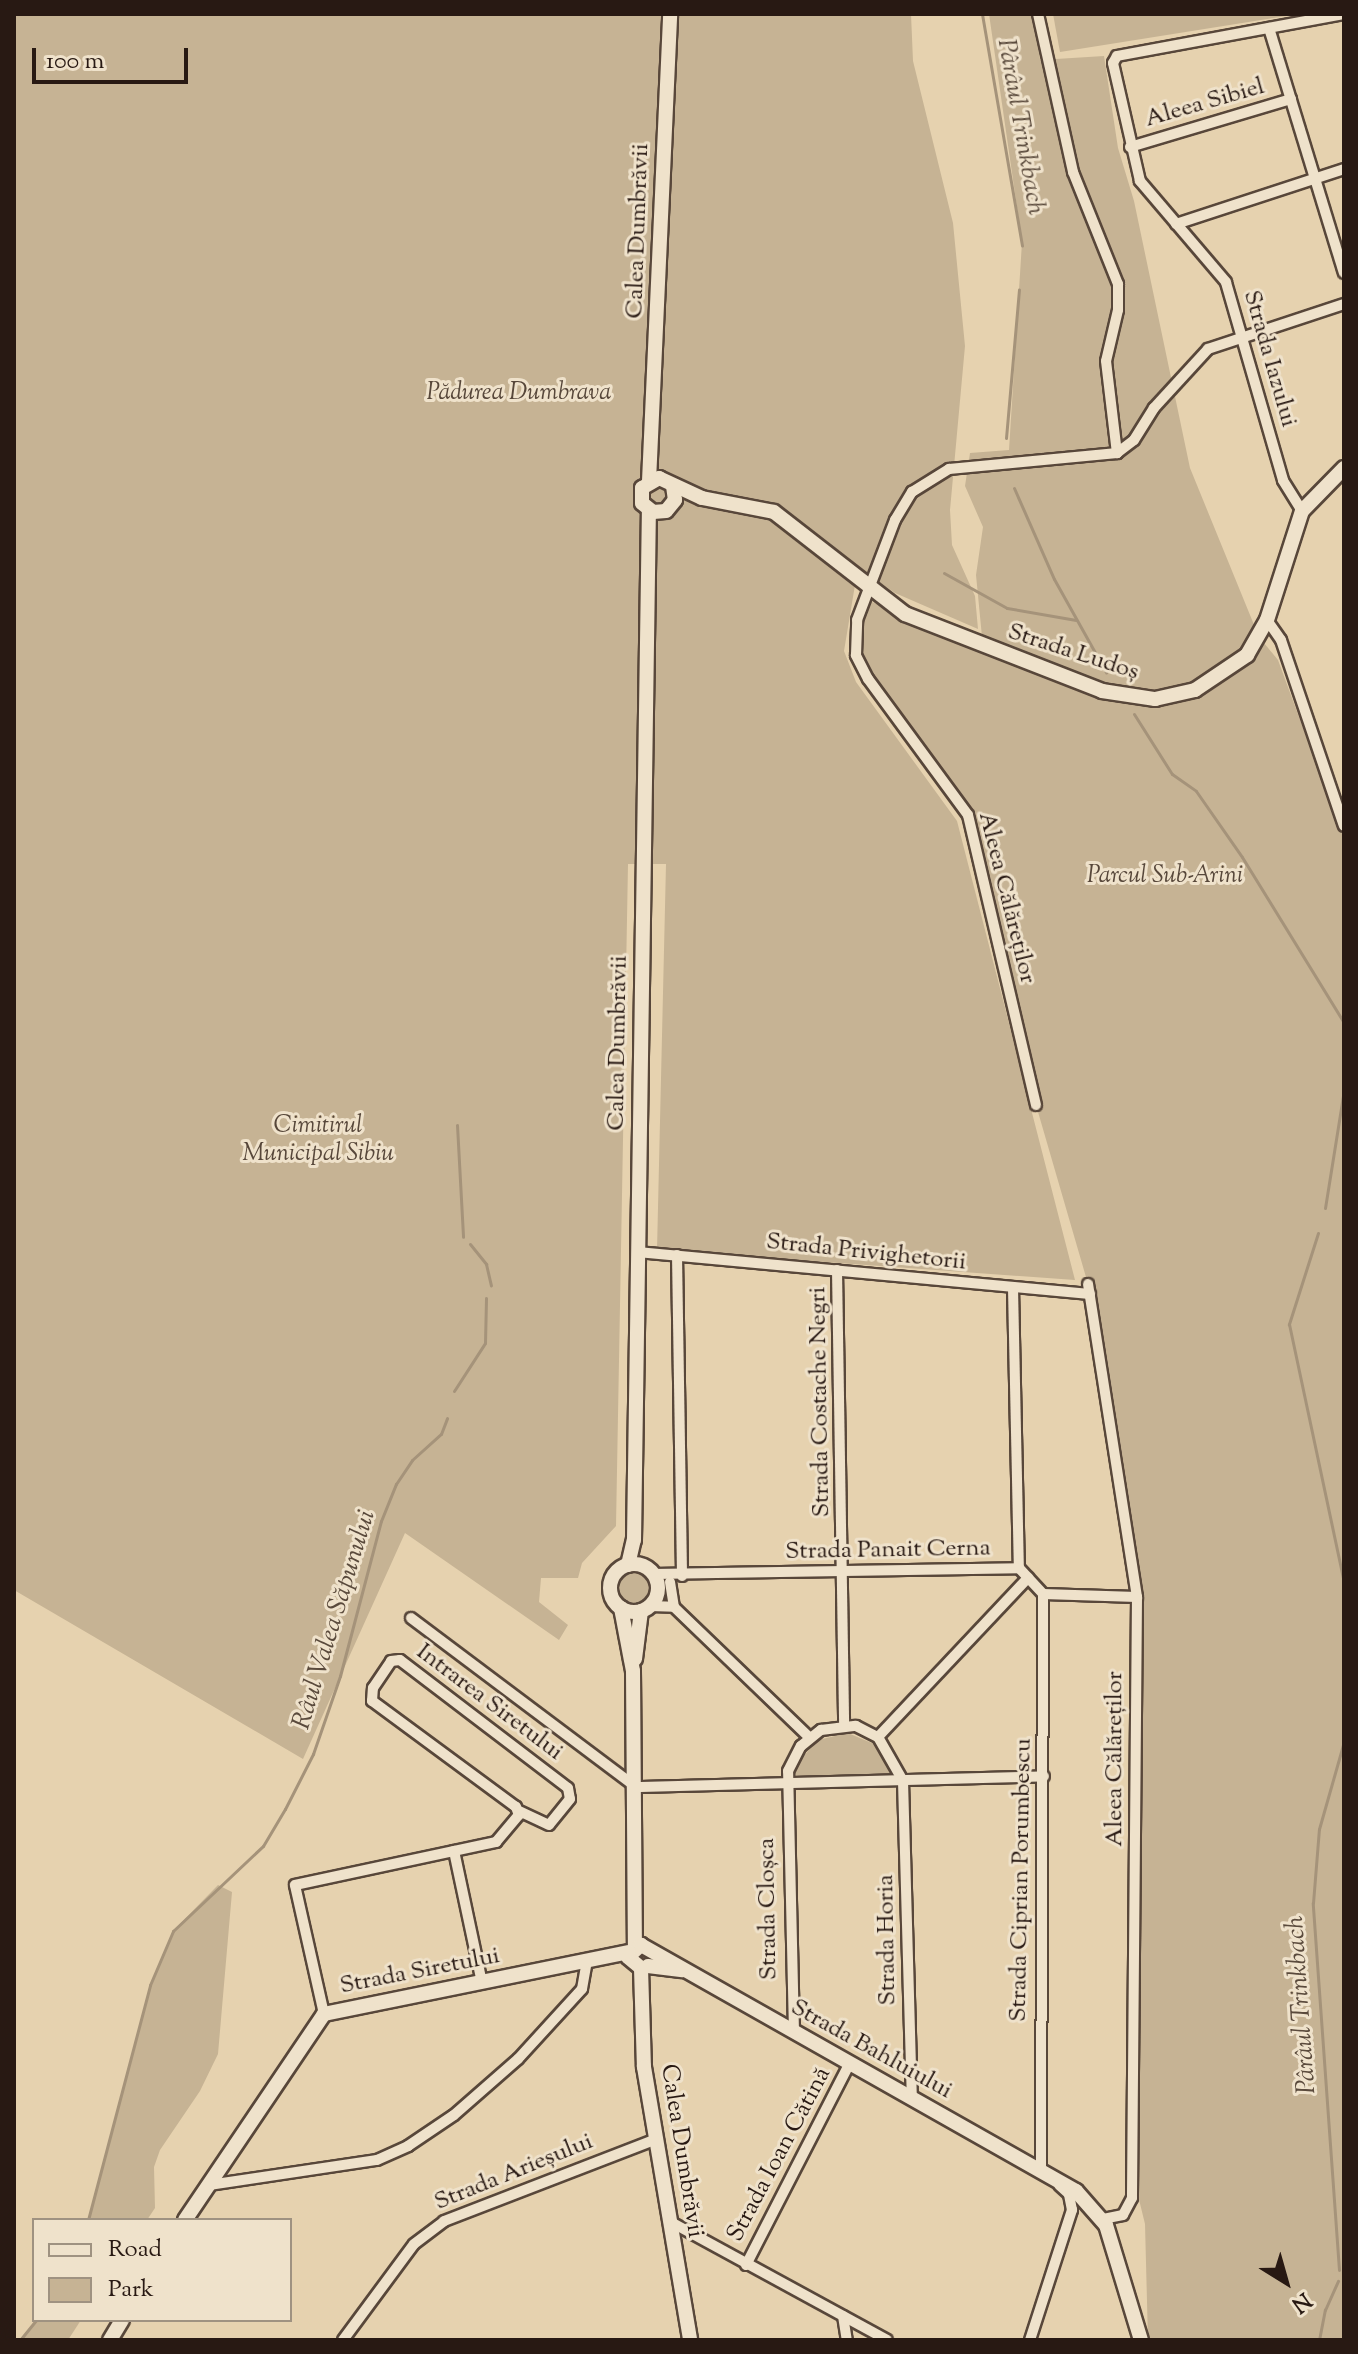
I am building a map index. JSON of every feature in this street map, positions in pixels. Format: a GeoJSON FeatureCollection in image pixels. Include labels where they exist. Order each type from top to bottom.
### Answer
{"type":"FeatureCollection","features":[{"type":"Feature","properties":{"kind":"main road","name":"Calea Dumbrăvii"},"geometry":{"type":"LineString","coordinates":[[662,482],[652,449],[670,14]]}},
{"type":"Feature","properties":{"kind":"main road","name":"Strada Ludoș"},"geometry":{"type":"LineString","coordinates":[[662,482],[702,498],[780,515],[868,590],[905,614],[1006,657],[1102,691],[1145,699],[1178,696],[1226,672],[1247,655],[1267,620],[1302,511],[1344,468]]}},
{"type":"Feature","properties":{"kind":"main road"},"geometry":{"type":"LineString","coordinates":[[662,482],[661,509],[641,498],[662,482]]}},
{"type":"Feature","properties":{"kind":"main road","name":"Strada Ludoș"},"geometry":{"type":"LineString","coordinates":[[661,509],[702,498]]}},
{"type":"Feature","properties":{"kind":"main road","name":"Calea Dumbrăvii"},"geometry":{"type":"LineString","coordinates":[[640,1568],[634,1540],[650,548],[661,509]]}},
{"type":"Feature","properties":{"kind":"main road","name":"Calea Dumbrăvii"},"geometry":{"type":"LineString","coordinates":[[672,1581],[640,1568],[617,1571],[610,1585],[621,1608],[633,1671],[643,2054],[690,2340]]}},
{"type":"Feature","properties":{"kind":"main road"},"geometry":{"type":"LineString","coordinates":[[621,1608],[646,1608],[672,1581]]}},
{"type":"Feature","properties":{"kind":"main road","name":"Calea Dumbrăvii"},"geometry":{"type":"LineString","coordinates":[[633,1671],[646,1608]]}},
{"type":"Feature","properties":{"kind":"main road","name":"Strada Bahluiului"},"geometry":{"type":"LineString","coordinates":[[639,1955],[683,1970],[912,2097],[1038,2168],[1100,2214]]}},
{"type":"Feature","properties":{"kind":"main road","name":"Strada Siretului"},"geometry":{"type":"LineString","coordinates":[[186,2218],[324,2014],[587,1961],[639,1955]]}},
{"type":"Feature","properties":{"kind":"main road"},"geometry":{"type":"LineString","coordinates":[[1100,2214],[1141,2340]]}},
{"type":"Feature","properties":{"kind":"main road"},"geometry":{"type":"LineString","coordinates":[[110,2340],[121,2322]]}},
{"type":"Feature","properties":{"kind":"street"},"geometry":{"type":"LineString","coordinates":[[1038,14],[1073,172],[1118,284],[1118,310],[1106,361],[1117,453]]}},
{"type":"Feature","properties":{"kind":"street"},"geometry":{"type":"LineString","coordinates":[[1344,14],[1269,28],[1344,273]]}},
{"type":"Feature","properties":{"kind":"street","name":"Strada Iazului"},"geometry":{"type":"LineString","coordinates":[[1269,28],[1117,56],[1113,63],[1130,147],[1145,191],[1226,282],[1283,480],[1302,511]]}},
{"type":"Feature","properties":{"kind":"street","name":"Aleea Sibiel"},"geometry":{"type":"LineString","coordinates":[[1130,147],[1291,99]]}},
{"type":"Feature","properties":{"kind":"street"},"geometry":{"type":"LineString","coordinates":[[1176,224],[1344,169]]}},
{"type":"Feature","properties":{"kind":"street"},"geometry":{"type":"LineString","coordinates":[[1117,453],[1134,440],[1154,408],[1208,349],[1242,335],[1344,304]]}},
{"type":"Feature","properties":{"kind":"street","name":"Aleea Călăreților"},"geometry":{"type":"LineString","coordinates":[[1036,1105],[968,815],[868,679],[856,655],[857,620],[901,507],[927,480],[967,465],[1117,453]]}},
{"type":"Feature","properties":{"kind":"street"},"geometry":{"type":"LineString","coordinates":[[1267,620],[1281,640],[1344,826]]}},
{"type":"Feature","properties":{"kind":"street","name":"Strada Privighetorii"},"geometry":{"type":"LineString","coordinates":[[637,1252],[1013,1288],[1089,1289]]}},
{"type":"Feature","properties":{"kind":"street"},"geometry":{"type":"LineString","coordinates":[[677,1255],[674,1607],[810,1738]]}},
{"type":"Feature","properties":{"kind":"street","name":"Strada Costache Negri"},"geometry":{"type":"LineString","coordinates":[[837,1270],[845,1572],[844,1725]]}},
{"type":"Feature","properties":{"kind":"street"},"geometry":{"type":"LineString","coordinates":[[1013,1288],[1019,1568]]}},
{"type":"Feature","properties":{"kind":"street","name":"Aleea Călăreților"},"geometry":{"type":"LineString","coordinates":[[1089,1289],[1137,1597],[1132,2198],[1123,2215],[1100,2214]]}},
{"type":"Feature","properties":{"kind":"street","name":"Strada Panait Cerna"},"geometry":{"type":"LineString","coordinates":[[640,1568],[672,1581],[845,1572],[1019,1568],[1043,1594]]}},
{"type":"Feature","properties":{"kind":"street"},"geometry":{"type":"LineString","coordinates":[[878,1737],[1028,1578]]}},
{"type":"Feature","properties":{"kind":"street"},"geometry":{"type":"LineString","coordinates":[[1043,1594],[1137,1597]]}},
{"type":"Feature","properties":{"kind":"street","name":"Strada Ciprian Porumbescu"},"geometry":{"type":"LineString","coordinates":[[1038,2168],[1044,1776],[1043,1594]]}},
{"type":"Feature","properties":{"kind":"street"},"geometry":{"type":"LineString","coordinates":[[646,1608],[674,1607]]}},
{"type":"Feature","properties":{"kind":"street"},"geometry":{"type":"LineString","coordinates":[[411,1618],[636,1787],[1044,1776]]}},
{"type":"Feature","properties":{"kind":"street","name":"Intrarea Siretului"},"geometry":{"type":"LineString","coordinates":[[400,1660],[568,1788],[570,1799],[549,1825],[519,1811],[372,1701],[373,1688],[391,1661],[400,1660]]}},
{"type":"Feature","properties":{"kind":"street"},"geometry":{"type":"LineString","coordinates":[[786,1784],[793,1757],[810,1738],[844,1725],[878,1737],[903,1781]]}},
{"type":"Feature","properties":{"kind":"street","name":"Strada Horia"},"geometry":{"type":"LineString","coordinates":[[903,1781],[912,2097]]}},
{"type":"Feature","properties":{"kind":"street","name":"Strada Cloșca"},"geometry":{"type":"LineString","coordinates":[[786,1784],[794,2032]]}},
{"type":"Feature","properties":{"kind":"street"},"geometry":{"type":"LineString","coordinates":[[324,2014],[295,1885],[500,1840],[519,1811]]}},
{"type":"Feature","properties":{"kind":"street"},"geometry":{"type":"LineString","coordinates":[[454,1851],[482,1983]]}},
{"type":"Feature","properties":{"kind":"street"},"geometry":{"type":"LineString","coordinates":[[209,2185],[377,2160],[408,2146],[476,2098],[537,2040],[584,1986],[587,1961]]}},
{"type":"Feature","properties":{"kind":"street","name":"Strada Ioan Cătină"},"geometry":{"type":"LineString","coordinates":[[746,2265],[850,2063]]}},
{"type":"Feature","properties":{"kind":"street","name":"Strada Arieșului"},"geometry":{"type":"LineString","coordinates":[[343,2340],[414,2244],[444,2221],[656,2139]]}},
{"type":"Feature","properties":{"kind":"street"},"geometry":{"type":"LineString","coordinates":[[1030,2340],[1072,2210],[1069,2194],[1038,2168]]}},
{"type":"Feature","properties":{"kind":"street"},"geometry":{"type":"LineString","coordinates":[[1072,2210],[1100,2214]]}},
{"type":"Feature","properties":{"kind":"street"},"geometry":{"type":"LineString","coordinates":[[669,2221],[887,2340]]}},
{"type":"Feature","properties":{"kind":"street"},"geometry":{"type":"LineString","coordinates":[[843,2316],[847,2340]]}},
{"type":"Feature","properties":{"kind":"green space"},"geometry":{"type":"Polygon","coordinates":[[[14,14],[911,14],[913,61],[953,223],[965,346],[950,510],[952,545],[975,596],[978,629],[895,593],[858,567],[844,651],[856,682],[957,821],[1075,1280],[657,1250],[666,864],[628,864],[616,1526],[582,1563],[578,1578],[541,1578],[539,1602],[568,1625],[559,1640],[405,1533],[303,1759],[14,1590],[14,14]]]}},
{"type":"Feature","properties":{"kind":"green space","name":"Parcul Sub-Arini"},"geometry":{"type":"Polygon","coordinates":[[[989,14],[1035,14],[1040,60],[1104,56],[1118,148],[1134,201],[1190,468],[1259,637],[1278,660],[1344,839],[1344,2340],[1148,2340],[1145,2224],[1133,2175],[1137,1597],[1088,1284],[1036,1105],[971,824],[868,679],[854,646],[867,600],[983,647],[976,575],[983,527],[965,486],[970,453],[1009,450],[1022,242],[989,14]]]}},
{"type":"Feature","properties":{"kind":"green space"},"geometry":{"type":"Polygon","coordinates":[[[1053,14],[1298,14],[1060,52],[1053,14]]]}},
{"type":"Feature","properties":{"kind":"green space"},"geometry":{"type":"Polygon","coordinates":[[[634,1573],[645,1577],[649,1588],[645,1599],[634,1603],[623,1599],[619,1588],[623,1577],[634,1573]]]}},
{"type":"Feature","properties":{"kind":"green space"},"geometry":{"type":"Polygon","coordinates":[[[848,1733],[874,1744],[892,1776],[792,1781],[798,1762],[818,1740],[848,1733]]]}},
{"type":"Feature","properties":{"kind":"green space"},"geometry":{"type":"Polygon","coordinates":[[[218,1885],[232,1892],[218,2054],[200,2091],[160,2150],[154,2167],[155,2208],[148,2218],[89,2218],[150,1985],[173,1931],[218,1885]]]}},
{"type":"Feature","properties":{"kind":"green space"},"geometry":{"type":"Polygon","coordinates":[[[34,2322],[80,2322],[68,2340],[20,2340],[34,2322]]]}},
{"type":"Feature","properties":{"kind":"waterway","name":"Pârâul Trinkbach"},"geometry":{"type":"LineString","coordinates":[[982,14],[1022,246]]}},
{"type":"Feature","properties":{"kind":"waterway","name":"Pârâul Trinkbach"},"geometry":{"type":"LineString","coordinates":[[1006,438],[1019,290]]}},
{"type":"Feature","properties":{"kind":"waterway","name":"Pârâul Trinkbach"},"geometry":{"type":"LineString","coordinates":[[1014,488],[1054,579],[1106,672]]}},
{"type":"Feature","properties":{"kind":"waterway"},"geometry":{"type":"LineString","coordinates":[[944,573],[1007,608],[1076,620]]}},
{"type":"Feature","properties":{"kind":"waterway","name":"Pârâul Trinkbach"},"geometry":{"type":"LineString","coordinates":[[1134,714],[1172,774],[1196,791],[1242,857],[1344,1023]]}},
{"type":"Feature","properties":{"kind":"waterway","name":"Pârâul Trinkbach"},"geometry":{"type":"LineString","coordinates":[[1325,1208],[1344,1090]]}},
{"type":"Feature","properties":{"kind":"waterway","name":"Râul Valea Săpunului"},"geometry":{"type":"LineString","coordinates":[[457,1125],[463,1237]]}},
{"type":"Feature","properties":{"kind":"waterway","name":"Pârâul Trinkbach"},"geometry":{"type":"LineString","coordinates":[[1318,1233],[1289,1324],[1344,1583]]}},
{"type":"Feature","properties":{"kind":"waterway","name":"Râul Valea Săpunului"},"geometry":{"type":"LineString","coordinates":[[470,1244],[486,1264],[491,1285]]}},
{"type":"Feature","properties":{"kind":"waterway","name":"Râul Valea Săpunului"},"geometry":{"type":"LineString","coordinates":[[454,1391],[485,1343],[486,1298]]}},
{"type":"Feature","properties":{"kind":"waterway","name":"Râul Valea Săpunului"},"geometry":{"type":"LineString","coordinates":[[89,2218],[150,1985],[173,1931],[263,1846],[285,1809],[313,1754],[340,1676],[381,1521],[396,1484],[412,1460],[441,1434],[447,1418]]}},
{"type":"Feature","properties":{"kind":"waterway","name":"Pârâul Trinkbach"},"geometry":{"type":"LineString","coordinates":[[1339,2270],[1313,1903],[1319,1829],[1344,1741]]}},
{"type":"Feature","properties":{"kind":"waterway","name":"Pârâul Trinkbach"},"geometry":{"type":"LineString","coordinates":[[1319,2340],[1325,2310],[1338,2281]]}},
{"type":"Feature","properties":{"kind":"waterway","name":"Râul Valea Săpunului"},"geometry":{"type":"LineString","coordinates":[[20,2340],[34,2322]]}},
{"type":"Feature","properties":{"kind":"park label","name":"Pădurea Dumbrava"},"geometry":{"type":"Point","coordinates":[519,394]}},
{"type":"Feature","properties":{"kind":"park label","name":"Cimitirul Municipal Sibiu"},"geometry":{"type":"Point","coordinates":[318,1141]}}]}
